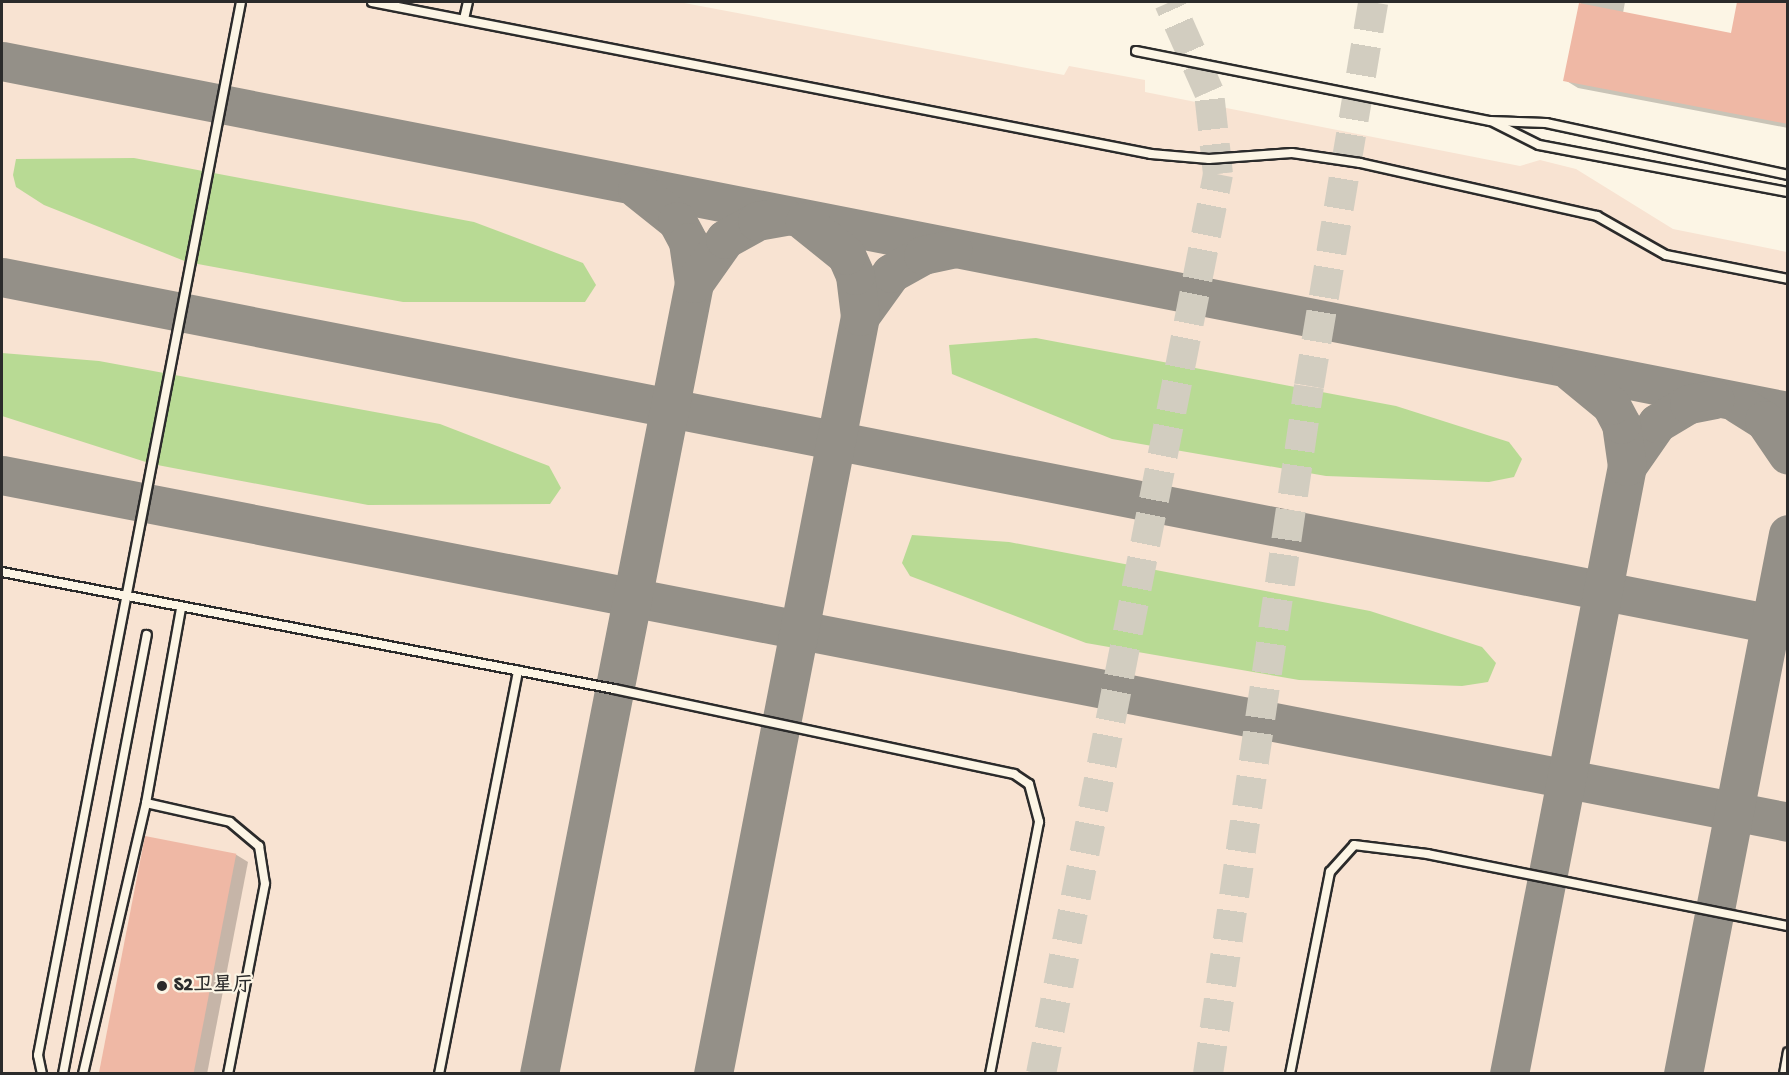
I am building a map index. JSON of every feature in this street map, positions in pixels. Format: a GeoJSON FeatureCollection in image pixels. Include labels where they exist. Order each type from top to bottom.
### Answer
{"type":"FeatureCollection","features":[{"type":"Feature","properties":{"kind":"lane"},"geometry":{"type":"LineString","coordinates":[[42,1074],[38,1055],[241,2]]}},
{"type":"Feature","properties":{"kind":"lane"},"geometry":{"type":"LineString","coordinates":[[374,2],[1169,158],[1292,153],[1360,163],[1597,216],[1666,255],[1788,279]]}},
{"type":"Feature","properties":{"kind":"lane"},"geometry":{"type":"LineString","coordinates":[[464,20],[468,2]]}},
{"type":"Feature","properties":{"kind":"lane"},"geometry":{"type":"LineString","coordinates":[[1136,51],[1490,121],[1546,123],[1788,175]]}},
{"type":"Feature","properties":{"kind":"lane"},"geometry":{"type":"LineString","coordinates":[[1490,121],[1539,145],[1788,192]]}},
{"type":"Feature","properties":{"kind":"lane"},"geometry":{"type":"LineString","coordinates":[[2,572],[518,671],[992,767],[1029,784],[1039,822],[990,1074]]}},
{"type":"Feature","properties":{"kind":"lane"},"geometry":{"type":"LineString","coordinates":[[83,1074],[146,803],[181,608]]}},
{"type":"Feature","properties":{"kind":"lane"},"geometry":{"type":"LineString","coordinates":[[63,1074],[147,635]]}},
{"type":"Feature","properties":{"kind":"lane"},"geometry":{"type":"LineString","coordinates":[[439,1074],[518,671]]}},
{"type":"Feature","properties":{"kind":"lane"},"geometry":{"type":"LineString","coordinates":[[146,803],[230,822],[259,846],[265,885],[228,1074]]}},
{"type":"Feature","properties":{"kind":"lane"},"geometry":{"type":"LineString","coordinates":[[1290,1074],[1330,872],[1354,845],[1427,854],[1788,926]]}},
{"type":"Feature","properties":{"kind":"lane"},"geometry":{"type":"LineString","coordinates":[[1784,1074],[1788,1052]]}},
{"type":"Feature","properties":{"kind":"shaded area"},"geometry":{"type":"Polygon","coordinates":[[[2,2],[679,2],[1064,75],[1069,66],[1145,80],[1145,92],[1520,166],[1540,160],[1576,169],[1673,229],[1787,252],[1787,1073],[2,1074],[2,2]]]}},
{"type":"Feature","properties":{"kind":"green space"},"geometry":{"type":"Polygon","coordinates":[[[134,158],[474,222],[583,263],[596,285],[585,302],[403,302],[187,262],[44,205],[16,187],[13,175],[16,159],[134,158]]]}},
{"type":"Feature","properties":{"kind":"green space"},"geometry":{"type":"Polygon","coordinates":[[[1036,338],[1396,406],[1509,442],[1522,459],[1514,477],[1489,482],[1326,476],[1112,439],[952,374],[949,345],[1036,338]]]}},
{"type":"Feature","properties":{"kind":"green space"},"geometry":{"type":"Polygon","coordinates":[[[2,353],[99,361],[440,424],[549,466],[561,488],[550,504],[368,505],[152,464],[2,416],[2,353]]]}},
{"type":"Feature","properties":{"kind":"green space"},"geometry":{"type":"Polygon","coordinates":[[[912,535],[1009,542],[1370,611],[1482,647],[1496,663],[1488,682],[1462,686],[1299,680],[1086,643],[910,576],[902,563],[912,535]]]}},
{"type":"Feature","properties":{"kind":"building"},"geometry":{"type":"Polygon","coordinates":[[[1737,2],[1788,2],[1788,124],[1563,81],[1579,3],[1731,33],[1737,2]]]}},
{"type":"Feature","properties":{"kind":"building","name":"S2卫星厅"},"geometry":{"type":"Polygon","coordinates":[[[145,836],[236,854],[193,1074],[99,1074],[145,836]]]}},
{"type":"Feature","properties":{"kind":"taxiway"},"geometry":{"type":"LineString","coordinates":[[2,61],[1788,411]]}},
{"type":"Feature","properties":{"kind":"taxiway"},"geometry":{"type":"LineString","coordinates":[[637,189],[677,221],[688,242],[694,283]]}},
{"type":"Feature","properties":{"kind":"taxiway"},"geometry":{"type":"LineString","coordinates":[[539,1074],[694,283],[725,239],[757,221],[784,216]]}},
{"type":"Feature","properties":{"kind":"taxiway"},"geometry":{"type":"LineString","coordinates":[[713,1074],[860,316],[855,275],[846,255],[805,222]]}},
{"type":"Feature","properties":{"kind":"taxiway"},"geometry":{"type":"LineString","coordinates":[[860,316],[891,273],[923,255],[952,249]]}},
{"type":"Feature","properties":{"kind":"taxiway"},"geometry":{"type":"LineString","coordinates":[[2,277],[1788,627]]}},
{"type":"Feature","properties":{"kind":"taxiway"},"geometry":{"type":"LineString","coordinates":[[1509,1074],[1627,466],[1621,424],[1611,405],[1571,372]]}},
{"type":"Feature","properties":{"kind":"taxiway"},"geometry":{"type":"LineString","coordinates":[[1627,466],[1657,423],[1689,404],[1715,399]]}},
{"type":"Feature","properties":{"kind":"taxiway"},"geometry":{"type":"LineString","coordinates":[[1738,404],[1764,420],[1788,455]]}},
{"type":"Feature","properties":{"kind":"taxiway"},"geometry":{"type":"LineString","coordinates":[[2,475],[1788,822]]}},
{"type":"Feature","properties":{"kind":"taxiway"},"geometry":{"type":"LineString","coordinates":[[1683,1074],[1788,534]]}},
{"type":"Feature","properties":{"kind":"tunnel"},"geometry":{"type":"LineString","coordinates":[[1041,1074],[1218,174],[1209,92],[1169,2]]}},
{"type":"Feature","properties":{"kind":"tunnel"},"geometry":{"type":"LineString","coordinates":[[1208,1074],[1309,386],[1373,2]]}},
{"type":"Feature","properties":{"kind":"place","name":"S2卫星厅"},"geometry":{"type":"Point","coordinates":[162,986]}}]}
